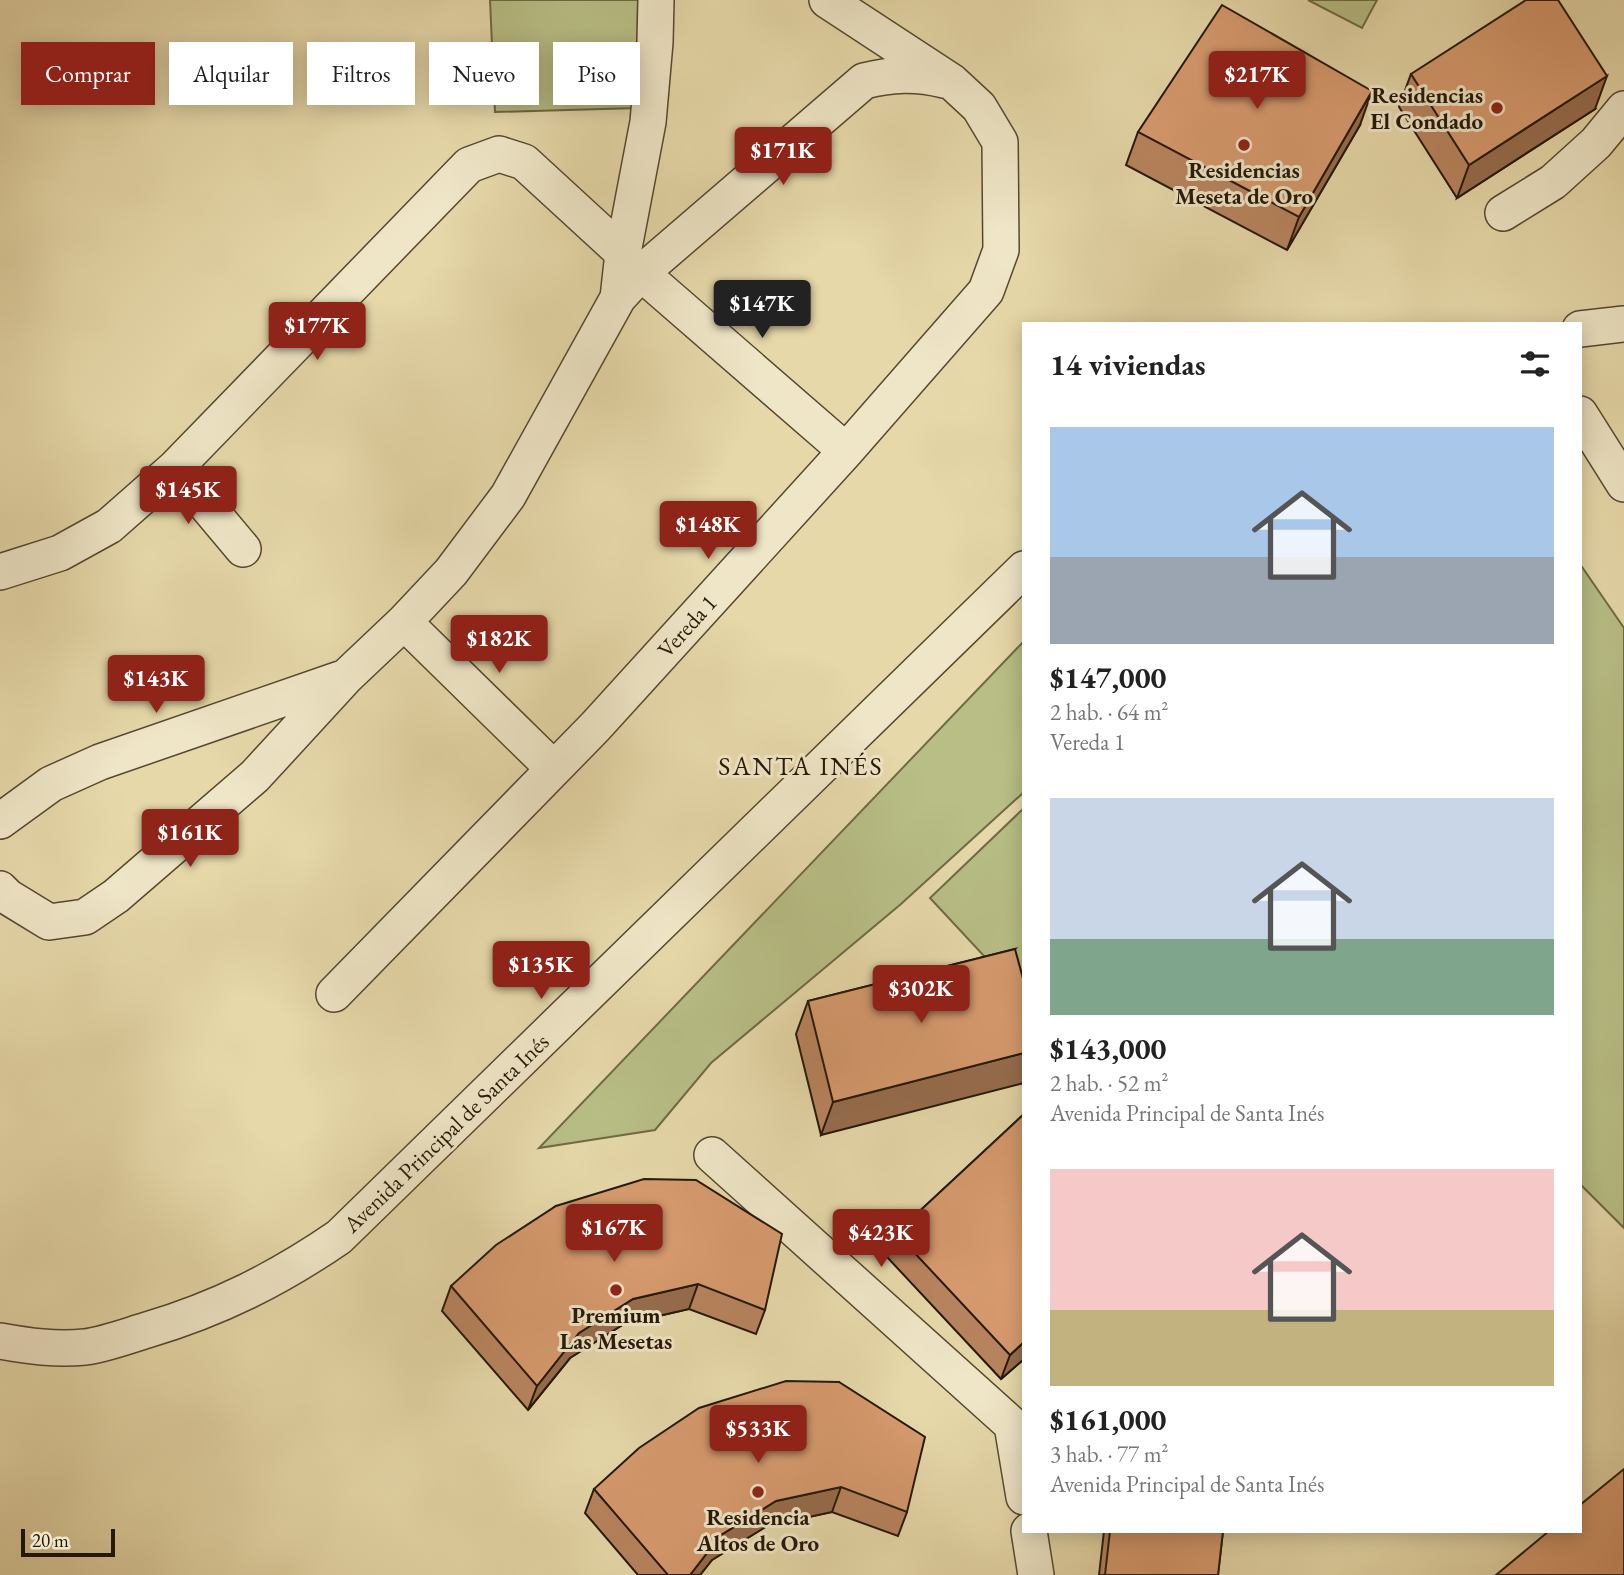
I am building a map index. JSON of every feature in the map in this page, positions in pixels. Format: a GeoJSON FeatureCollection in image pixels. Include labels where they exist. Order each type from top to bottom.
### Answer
{"type":"FeatureCollection","features":[{"type":"Feature","properties":{"kind":"street"},"geometry":{"type":"LineString","coordinates":[[0,889],[8,897],[49,922],[85,917],[116,896],[254,776],[347,676],[404,622],[451,572],[508,496],[627,274],[648,122],[656,0]]}},
{"type":"Feature","properties":{"kind":"street","name":"Vereda 1"},"geometry":{"type":"LineString","coordinates":[[334,994],[595,727],[846,451],[986,291],[1001,250],[1000,142],[979,107],[952,82],[827,0]]}},
{"type":"Feature","properties":{"kind":"street"},"geometry":{"type":"LineString","coordinates":[[627,274],[864,81],[901,75],[922,75],[952,82]]}},
{"type":"Feature","properties":{"kind":"street"},"geometry":{"type":"LineString","coordinates":[[1503,214],[1561,175],[1596,142],[1624,110]]}},
{"type":"Feature","properties":{"kind":"street"},"geometry":{"type":"LineString","coordinates":[[0,572],[60,553],[109,526],[175,468],[469,165],[499,154],[524,162],[627,274],[846,451]]}},
{"type":"Feature","properties":{"kind":"street"},"geometry":{"type":"LineString","coordinates":[[1582,329],[1624,324]]}},
{"type":"Feature","properties":{"kind":"street"},"geometry":{"type":"LineString","coordinates":[[1582,419],[1589,437],[1624,484]]}},
{"type":"Feature","properties":{"kind":"street"},"geometry":{"type":"LineString","coordinates":[[175,468],[243,549]]}},
{"type":"Feature","properties":{"kind":"street","name":"Avenida Principal de Santa Inés"},"geometry":{"type":"LineString","coordinates":[[0,1341],[40,1348],[86,1347],[171,1323],[261,1286],[339,1237],[1022,571]]}},
{"type":"Feature","properties":{"kind":"street"},"geometry":{"type":"LineString","coordinates":[[404,622],[554,769]]}},
{"type":"Feature","properties":{"kind":"street"},"geometry":{"type":"LineString","coordinates":[[0,821],[51,784],[100,762],[347,676]]}},
{"type":"Feature","properties":{"kind":"street"},"geometry":{"type":"LineString","coordinates":[[712,1155],[1018,1420],[1022,1471]]}},
{"type":"Feature","properties":{"kind":"street"},"geometry":{"type":"LineString","coordinates":[[1029,1533],[1036,1575]]}},
{"type":"Feature","properties":{"kind":"green space"},"geometry":{"type":"Polygon","coordinates":[[[490,0],[638,0],[638,42],[553,42],[553,105],[637,105],[637,108],[495,112],[495,105],[539,105],[539,42],[492,42],[490,0]]]}},
{"type":"Feature","properties":{"kind":"green space"},"geometry":{"type":"Polygon","coordinates":[[[1308,0],[1377,0],[1362,28],[1308,0]]]}},
{"type":"Feature","properties":{"kind":"green space"},"geometry":{"type":"Polygon","coordinates":[[[1582,567],[1624,628],[1624,1228],[1582,1186],[1582,567]]]}},
{"type":"Feature","properties":{"kind":"green space"},"geometry":{"type":"Polygon","coordinates":[[[1022,643],[1022,794],[901,904],[711,1063],[655,1130],[539,1148],[1022,643]]]}},
{"type":"Feature","properties":{"kind":"green space"},"geometry":{"type":"Polygon","coordinates":[[[1022,810],[1022,997],[930,898],[1022,810]]]}},
{"type":"Feature","properties":{"kind":"building","name":"Residencias El Condado"},"geometry":{"type":"Polygon","coordinates":[[[1526,0],[1558,0],[1607,76],[1469,165],[1411,74],[1526,0]]]}},
{"type":"Feature","properties":{"kind":"building","name":"Residencias Meseta de Oro"},"geometry":{"type":"Polygon","coordinates":[[[1222,5],[1372,91],[1299,217],[1138,132],[1222,5]]]}},
{"type":"Feature","properties":{"kind":"building"},"geometry":{"type":"Polygon","coordinates":[[[1015,949],[1022,975],[1022,1054],[833,1102],[808,1001],[1015,949]]]}},
{"type":"Feature","properties":{"kind":"building"},"geometry":{"type":"Polygon","coordinates":[[[1022,1116],[1022,1344],[1010,1355],[896,1233],[1022,1116]]]}},
{"type":"Feature","properties":{"kind":"building","name":"Premium Las Mesetas"},"geometry":{"type":"Polygon","coordinates":[[[644,1179],[696,1180],[782,1234],[765,1310],[698,1284],[633,1299],[579,1333],[537,1386],[451,1286],[496,1245],[556,1206],[644,1179]]]}},
{"type":"Feature","properties":{"kind":"building","name":"Residencia Altos de Oro"},"geometry":{"type":"Polygon","coordinates":[[[786,1381],[839,1382],[925,1437],[907,1512],[841,1487],[776,1501],[721,1535],[690,1575],[668,1575],[594,1489],[639,1448],[699,1408],[786,1381]]]}},
{"type":"Feature","properties":{"kind":"building"},"geometry":{"type":"Polygon","coordinates":[[[1624,1469],[1624,1575],[1496,1575],[1547,1533],[1582,1533],[1582,1503],[1624,1469]]]}},
{"type":"Feature","properties":{"kind":"building"},"geometry":{"type":"Polygon","coordinates":[[[1110,1533],[1223,1533],[1218,1575],[1105,1575],[1110,1533]]]}},
{"type":"Feature","properties":{"kind":"place","name":"Residencias El Condado"},"geometry":{"type":"Point","coordinates":[1497,108]}},
{"type":"Feature","properties":{"kind":"place","name":"Residencias Meseta de Oro"},"geometry":{"type":"Point","coordinates":[1244,145]}},
{"type":"Feature","properties":{"kind":"place","name":"Premium Las Mesetas"},"geometry":{"type":"Point","coordinates":[616,1290]}},
{"type":"Feature","properties":{"kind":"place","name":"Residencia Altos de Oro"},"geometry":{"type":"Point","coordinates":[758,1492]}},
{"type":"Feature","properties":{"kind":"district","name":"SANTA INÉS"},"geometry":{"type":"Point","coordinates":[801,766]}}]}
